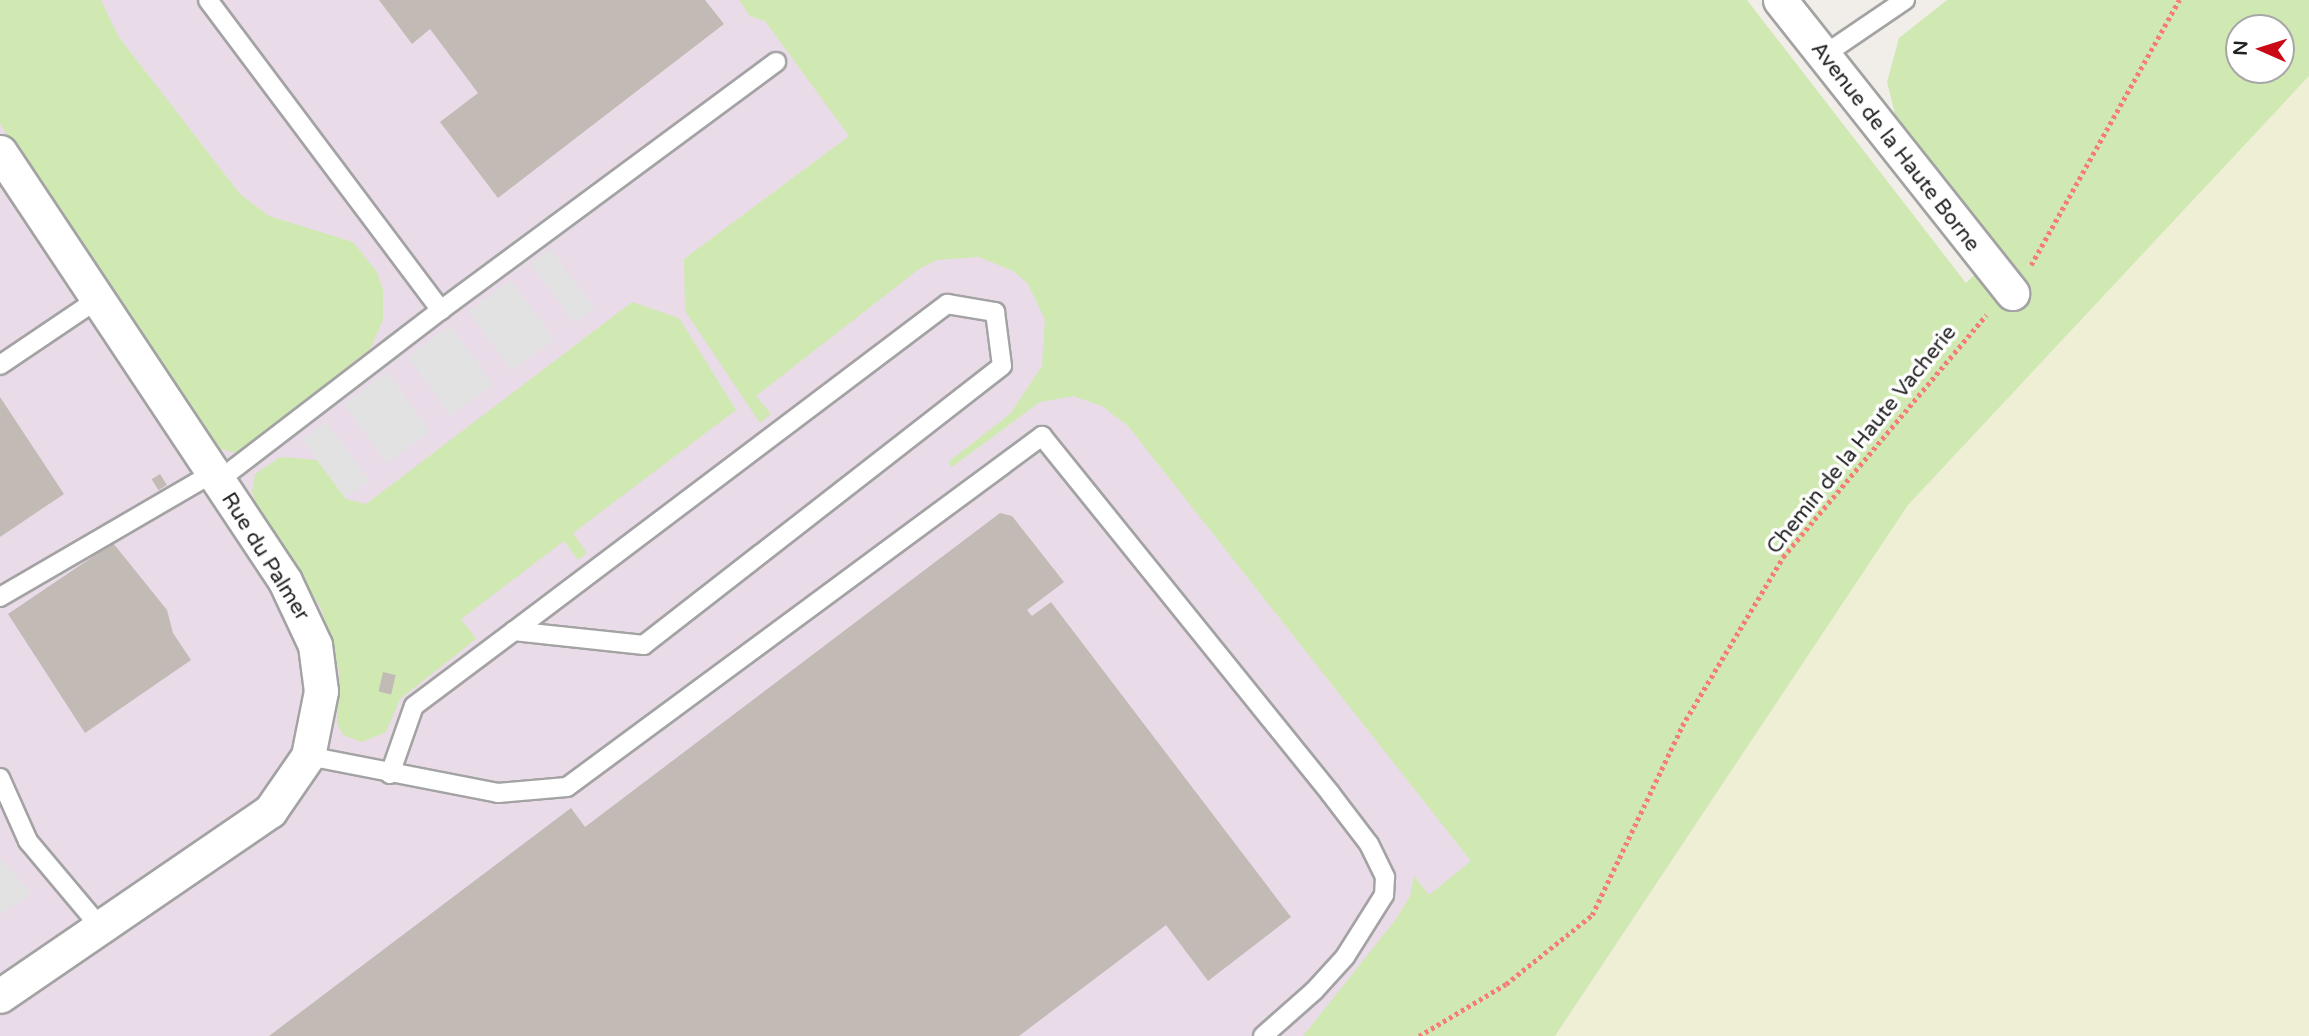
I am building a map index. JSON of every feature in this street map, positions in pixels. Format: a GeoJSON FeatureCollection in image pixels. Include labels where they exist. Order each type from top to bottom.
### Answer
{"type":"FeatureCollection","features":[{"type":"Feature","properties":{"kind":"street","name":"Avenue de la Haute Borne"},"geometry":{"type":"LineString","coordinates":[[1780,0],[2012,293]]}},
{"type":"Feature","properties":{"kind":"street","name":"Rue du Palmer"},"geometry":{"type":"LineString","coordinates":[[0,152],[289,588],[315,645],[320,709],[308,756],[270,811],[0,996]]}},
{"type":"Feature","properties":{"kind":"lane"},"geometry":{"type":"LineString","coordinates":[[208,0],[441,310]]}},
{"type":"Feature","properties":{"kind":"lane"},"geometry":{"type":"LineString","coordinates":[[1824,55],[1905,0]]}},
{"type":"Feature","properties":{"kind":"lane"},"geometry":{"type":"LineString","coordinates":[[0,597],[216,477],[776,62]]}},
{"type":"Feature","properties":{"kind":"lane"},"geometry":{"type":"LineString","coordinates":[[0,365],[98,299]]}},
{"type":"Feature","properties":{"kind":"lane"},"geometry":{"type":"LineString","coordinates":[[390,774],[414,706],[947,304],[995,312],[1002,366],[644,645],[514,631]]}},
{"type":"Feature","properties":{"kind":"lane"},"geometry":{"type":"LineString","coordinates":[[308,756],[498,793],[566,787],[1042,436],[1330,793],[1369,844],[1385,877],[1384,895],[1345,957],[1314,991],[1262,1036]]}},
{"type":"Feature","properties":{"kind":"lane"},"geometry":{"type":"LineString","coordinates":[[0,778],[28,841],[101,928]]}},
{"type":"Feature","properties":{"kind":"path","name":"Chemin de la Haute Vacherie"},"geometry":{"type":"LineString","coordinates":[[1419,1036],[1506,984],[1592,915],[1682,726],[1783,558],[1981,320],[2012,293],[2179,0]]}},
{"type":"Feature","properties":{"kind":"shaded area"},"geometry":{"type":"Polygon","coordinates":[[[0,0],[1100,0],[1521,900],[1387,1036],[0,1036],[0,0]]]}},
{"type":"Feature","properties":{"kind":"shaded area"},"geometry":{"type":"Polygon","coordinates":[[[550,249],[595,308],[575,323],[530,264],[550,249]]]}},
{"type":"Feature","properties":{"kind":"shaded area"},"geometry":{"type":"Polygon","coordinates":[[[511,280],[554,340],[512,371],[468,311],[511,280]]]}},
{"type":"Feature","properties":{"kind":"shaded area"},"geometry":{"type":"Polygon","coordinates":[[[450,325],[493,385],[451,416],[407,356],[450,325]]]}},
{"type":"Feature","properties":{"kind":"shaded area"},"geometry":{"type":"Polygon","coordinates":[[[387,372],[430,432],[387,464],[343,404],[387,372]]]}},
{"type":"Feature","properties":{"kind":"shaded area"},"geometry":{"type":"Polygon","coordinates":[[[326,421],[369,481],[345,499],[302,439],[326,421]]]}},
{"type":"Feature","properties":{"kind":"shaded area"},"geometry":{"type":"Polygon","coordinates":[[[0,858],[32,894],[0,915],[0,858]]]}},
{"type":"Feature","properties":{"kind":"green space"},"geometry":{"type":"Polygon","coordinates":[[[0,0],[101,0],[118,36],[240,194],[269,216],[353,242],[377,272],[383,290],[383,320],[370,349],[237,453],[220,449],[0,124],[0,0]]]}},
{"type":"Feature","properties":{"kind":"green space"},"geometry":{"type":"Polygon","coordinates":[[[739,0],[1747,0],[1966,283],[1994,255],[1895,114],[1887,82],[1899,38],[1947,0],[2309,0],[2309,76],[1908,505],[1555,1036],[1303,1036],[1396,919],[1410,896],[1414,876],[1429,895],[1471,861],[1128,426],[1102,406],[1073,396],[1040,402],[952,467],[948,462],[1010,414],[1042,366],[1045,320],[1028,284],[1013,271],[979,257],[937,260],[919,269],[756,396],[771,414],[760,423],[685,311],[684,259],[849,136],[765,21],[750,16],[739,0]]]}},
{"type":"Feature","properties":{"kind":"green space"},"geometry":{"type":"Polygon","coordinates":[[[2309,76],[2309,1036],[1555,1036],[1908,505],[2309,76]]]}},
{"type":"Feature","properties":{"kind":"green space"},"geometry":{"type":"Polygon","coordinates":[[[632,302],[679,318],[736,410],[573,533],[587,553],[578,560],[564,541],[461,619],[476,639],[400,699],[386,732],[362,742],[343,735],[337,724],[339,670],[321,608],[256,504],[252,492],[255,474],[280,457],[317,460],[346,499],[366,504],[632,302]]]}},
{"type":"Feature","properties":{"kind":"building"},"geometry":{"type":"Polygon","coordinates":[[[379,0],[705,0],[724,24],[498,198],[440,122],[478,93],[430,29],[412,44],[379,0]]]}},
{"type":"Feature","properties":{"kind":"building"},"geometry":{"type":"Polygon","coordinates":[[[0,397],[64,494],[0,537],[0,397]]]}},
{"type":"Feature","properties":{"kind":"building"},"geometry":{"type":"Polygon","coordinates":[[[160,474],[167,485],[158,490],[152,479],[160,474]]]}},
{"type":"Feature","properties":{"kind":"building"},"geometry":{"type":"Polygon","coordinates":[[[1000,513],[1012,516],[1064,582],[1027,610],[1032,616],[1051,602],[1291,917],[1208,981],[1166,925],[1019,1036],[269,1036],[571,808],[585,827],[1000,513]]]}},
{"type":"Feature","properties":{"kind":"building"},"geometry":{"type":"Polygon","coordinates":[[[113,543],[167,610],[173,633],[191,660],[85,733],[8,614],[113,543]]]}},
{"type":"Feature","properties":{"kind":"building"},"geometry":{"type":"Polygon","coordinates":[[[383,672],[396,675],[391,694],[379,691],[383,672]]]}}]}
